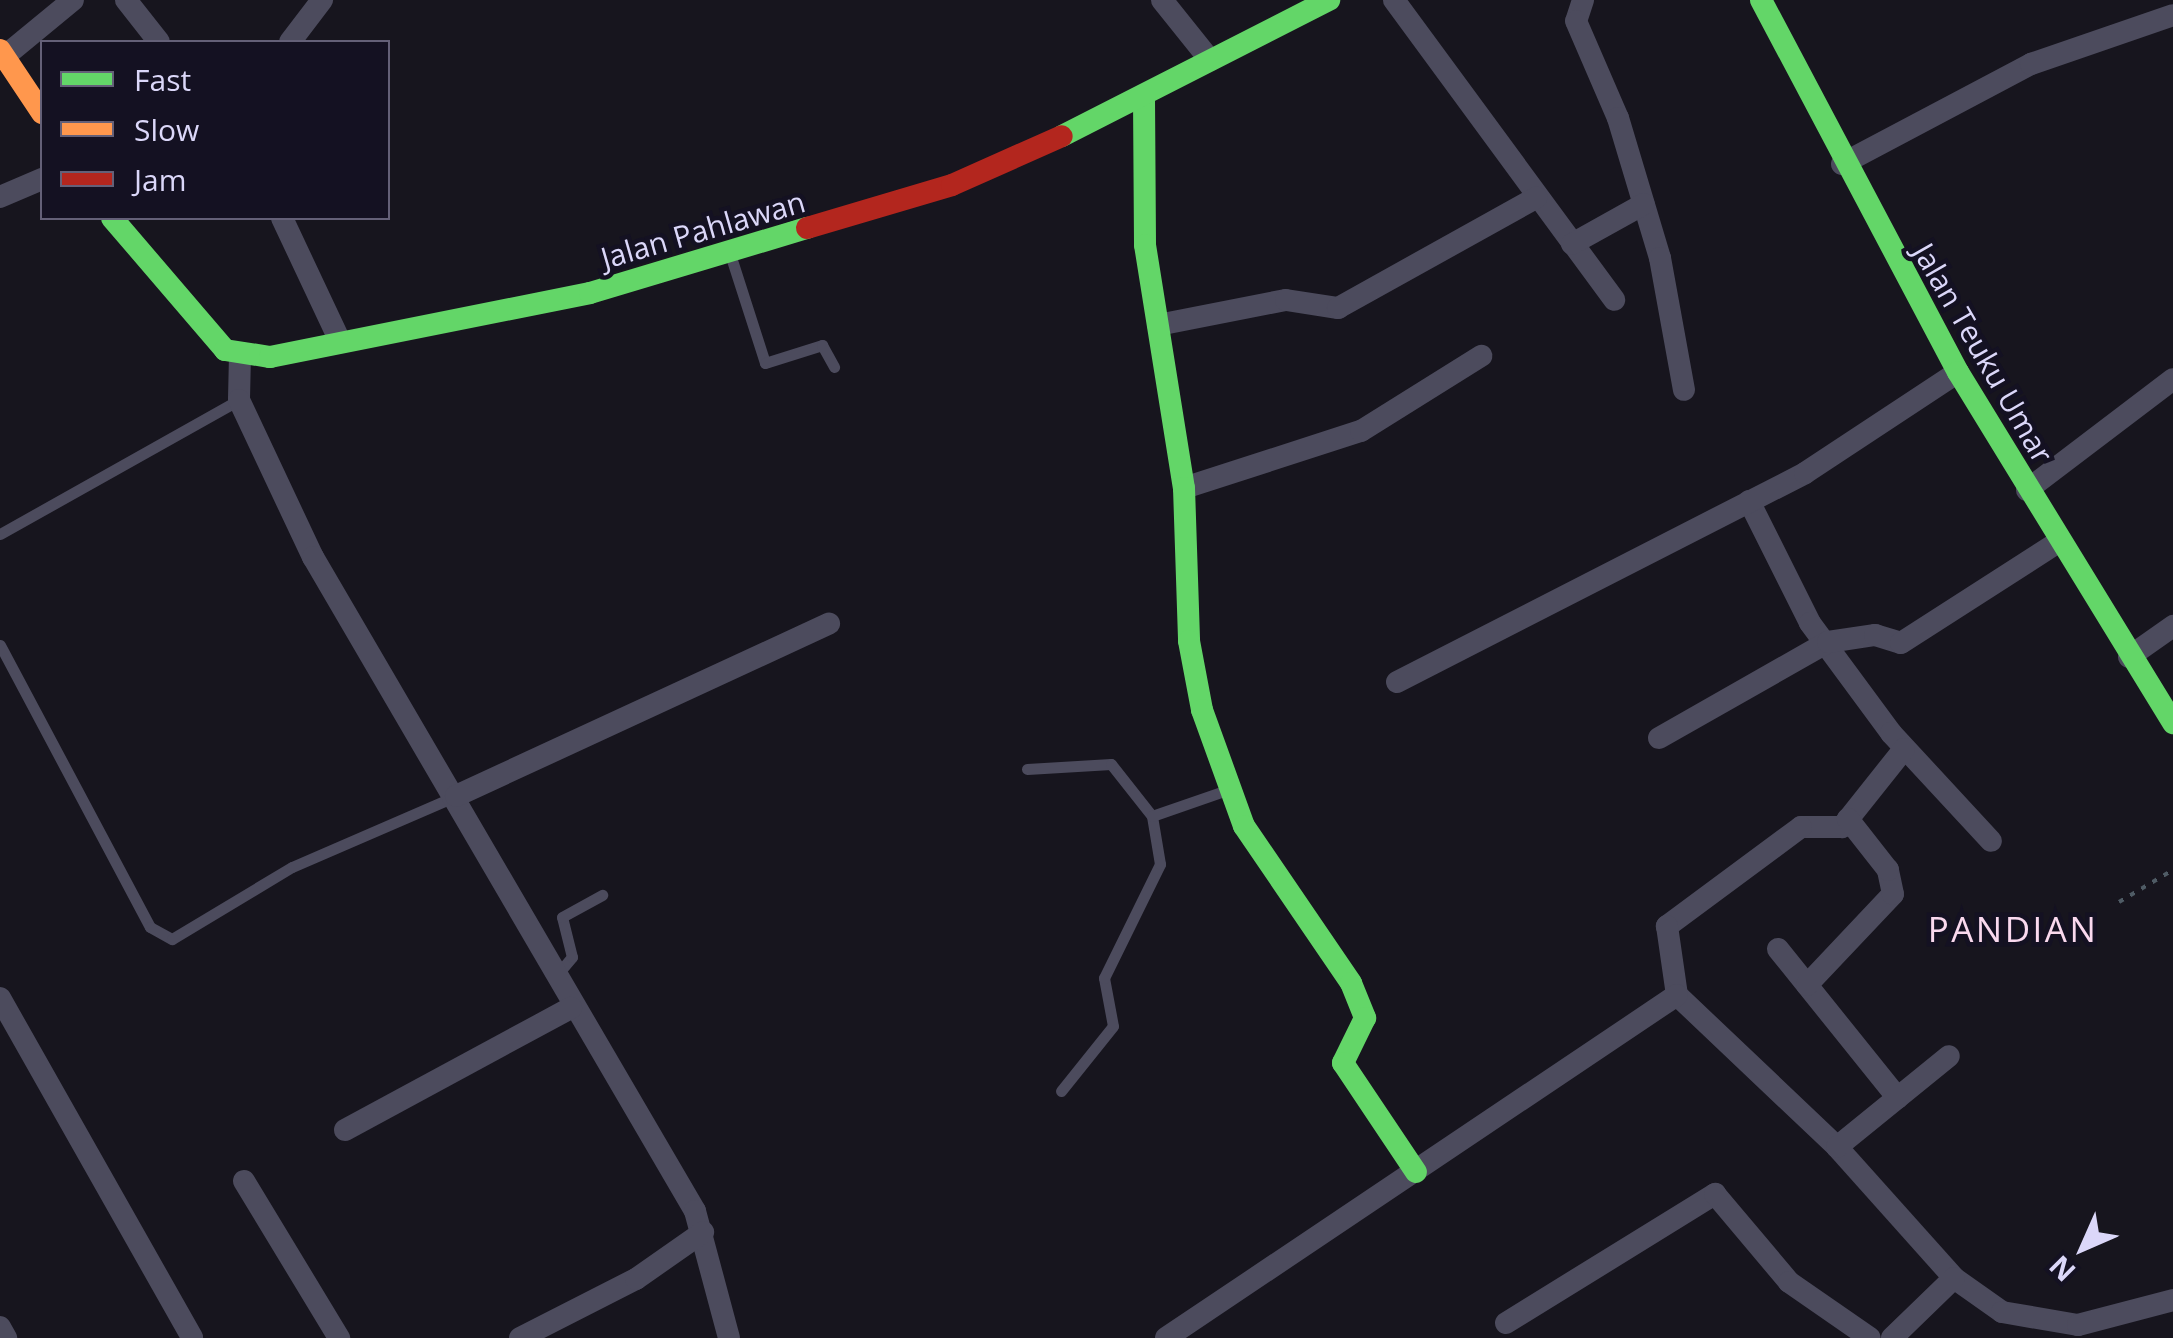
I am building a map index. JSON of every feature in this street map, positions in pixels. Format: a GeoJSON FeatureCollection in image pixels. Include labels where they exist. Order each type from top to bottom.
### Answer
{"type":"FeatureCollection","features":[{"type":"Feature","properties":{"kind":"main road","name":"Jalan Pahlawan"},"geometry":{"type":"LineString","coordinates":[[240,355],[340,341],[730,256],[952,185],[1144,99],[1210,60],[1329,0]]}},
{"type":"Feature","properties":{"kind":"main road","name":"Jalan Teuku Umar"},"geometry":{"type":"LineString","coordinates":[[1761,0],[1842,164],[1958,372],[2056,543],[2173,724]]}},
{"type":"Feature","properties":{"kind":"main road"},"geometry":{"type":"LineString","coordinates":[[2,53],[40,110]]}},
{"type":"Feature","properties":{"kind":"main road"},"geometry":{"type":"LineString","coordinates":[[1144,99],[1145,245],[1184,488],[1189,641],[1228,790],[1291,902],[1351,983],[1365,1018],[1342,1063],[1416,1172]]}},
{"type":"Feature","properties":{"kind":"main road"},"geometry":{"type":"LineString","coordinates":[[114,220],[212,338],[240,355]]}},
{"type":"Feature","properties":{"kind":"street"},"geometry":{"type":"LineString","coordinates":[[2,53],[73,0]]}},
{"type":"Feature","properties":{"kind":"street"},"geometry":{"type":"LineString","coordinates":[[126,0],[156,40]]}},
{"type":"Feature","properties":{"kind":"street"},"geometry":{"type":"LineString","coordinates":[[292,40],[322,0]]}},
{"type":"Feature","properties":{"kind":"street"},"geometry":{"type":"LineString","coordinates":[[1162,0],[1210,60]]}},
{"type":"Feature","properties":{"kind":"street"},"geometry":{"type":"LineString","coordinates":[[1394,0],[1614,300]]}},
{"type":"Feature","properties":{"kind":"street"},"geometry":{"type":"LineString","coordinates":[[1582,0],[1576,21],[1644,204],[1676,316],[1684,390]]}},
{"type":"Feature","properties":{"kind":"street"},"geometry":{"type":"LineString","coordinates":[[1842,164],[2031,64],[2173,15]]}},
{"type":"Feature","properties":{"kind":"street"},"geometry":{"type":"LineString","coordinates":[[0,198],[40,180]]}},
{"type":"Feature","properties":{"kind":"street"},"geometry":{"type":"LineString","coordinates":[[1158,325],[1286,300],[1338,308],[1536,198]]}},
{"type":"Feature","properties":{"kind":"street"},"geometry":{"type":"LineString","coordinates":[[1572,244],[1644,204]]}},
{"type":"Feature","properties":{"kind":"street"},"geometry":{"type":"LineString","coordinates":[[283,220],[340,341]]}},
{"type":"Feature","properties":{"kind":"street"},"geometry":{"type":"LineString","coordinates":[[240,355],[239,400],[313,557],[456,796],[571,1008],[703,1232],[729,1338]]}},
{"type":"Feature","properties":{"kind":"street"},"geometry":{"type":"LineString","coordinates":[[1184,488],[1361,431],[1481,356]]}},
{"type":"Feature","properties":{"kind":"street"},"geometry":{"type":"LineString","coordinates":[[1397,682],[1749,501],[1958,372]]}},
{"type":"Feature","properties":{"kind":"street"},"geometry":{"type":"LineString","coordinates":[[2027,490],[2173,379]]}},
{"type":"Feature","properties":{"kind":"street"},"geometry":{"type":"LineString","coordinates":[[1749,501],[1800,608],[1904,749],[1991,841]]}},
{"type":"Feature","properties":{"kind":"street"},"geometry":{"type":"LineString","coordinates":[[1659,738],[1828,642],[1874,635],[1901,643],[2056,543]]}},
{"type":"Feature","properties":{"kind":"street"},"geometry":{"type":"LineString","coordinates":[[456,796],[829,624]]}},
{"type":"Feature","properties":{"kind":"street"},"geometry":{"type":"LineString","coordinates":[[2129,657],[2173,626]]}},
{"type":"Feature","properties":{"kind":"street"},"geometry":{"type":"LineString","coordinates":[[1904,749],[1848,820],[1832,832],[1801,827],[1667,926],[1677,995],[1837,1147],[1954,1278],[2037,1325],[2101,1322],[2173,1300]]}},
{"type":"Feature","properties":{"kind":"street"},"geometry":{"type":"LineString","coordinates":[[1806,984],[1893,894],[1888,870],[1848,820]]}},
{"type":"Feature","properties":{"kind":"street"},"geometry":{"type":"LineString","coordinates":[[1778,949],[1898,1098]]}},
{"type":"Feature","properties":{"kind":"street"},"geometry":{"type":"LineString","coordinates":[[1166,1338],[1677,995]]}},
{"type":"Feature","properties":{"kind":"street"},"geometry":{"type":"LineString","coordinates":[[0,998],[192,1338]]}},
{"type":"Feature","properties":{"kind":"street"},"geometry":{"type":"LineString","coordinates":[[345,1130],[571,1008]]}},
{"type":"Feature","properties":{"kind":"street"},"geometry":{"type":"LineString","coordinates":[[1837,1147],[1949,1056]]}},
{"type":"Feature","properties":{"kind":"street"},"geometry":{"type":"LineString","coordinates":[[244,1180],[339,1338]]}},
{"type":"Feature","properties":{"kind":"street"},"geometry":{"type":"LineString","coordinates":[[1506,1323],[1715,1194],[1789,1282],[1870,1338]]}},
{"type":"Feature","properties":{"kind":"street"},"geometry":{"type":"LineString","coordinates":[[520,1338],[636,1279],[703,1232]]}},
{"type":"Feature","properties":{"kind":"street"},"geometry":{"type":"LineString","coordinates":[[1892,1338],[1954,1278]]}},
{"type":"Feature","properties":{"kind":"street"},"geometry":{"type":"LineString","coordinates":[[0,1328],[6,1338]]}},
{"type":"Feature","properties":{"kind":"lane"},"geometry":{"type":"LineString","coordinates":[[730,256],[765,363],[822,345],[834,367]]}},
{"type":"Feature","properties":{"kind":"lane"},"geometry":{"type":"LineString","coordinates":[[0,534],[239,400]]}},
{"type":"Feature","properties":{"kind":"lane"},"geometry":{"type":"LineString","coordinates":[[0,645],[150,927],[172,939],[292,867],[456,796]]}},
{"type":"Feature","properties":{"kind":"lane"},"geometry":{"type":"LineString","coordinates":[[1027,769],[1111,764],[1152,816],[1160,864],[1104,978],[1113,1026],[1061,1091]]}},
{"type":"Feature","properties":{"kind":"lane"},"geometry":{"type":"LineString","coordinates":[[1152,816],[1228,790]]}},
{"type":"Feature","properties":{"kind":"lane"},"geometry":{"type":"LineString","coordinates":[[556,976],[572,957],[562,917],[602,895]]}},
{"type":"Feature","properties":{"kind":"path"},"geometry":{"type":"LineString","coordinates":[[2119,902],[2173,870]]}},
{"type":"Feature","properties":{"kind":"traffic: fast"},"geometry":{"type":"LineString","coordinates":[[1062,136],[1329,0]]}},
{"type":"Feature","properties":{"kind":"traffic: fast"},"geometry":{"type":"LineString","coordinates":[[1761,0],[1958,372],[2173,723]]}},
{"type":"Feature","properties":{"kind":"traffic: fast"},"geometry":{"type":"LineString","coordinates":[[1144,99],[1145,245],[1184,488],[1189,641],[1202,710],[1244,826],[1351,983],[1365,1018],[1343,1063],[1416,1172]]}},
{"type":"Feature","properties":{"kind":"traffic: fast"},"geometry":{"type":"LineString","coordinates":[[114,220],[225,350],[270,357],[590,293],[807,228]]}},
{"type":"Feature","properties":{"kind":"traffic: slow"},"geometry":{"type":"LineString","coordinates":[[0,50],[40,110]]}},
{"type":"Feature","properties":{"kind":"traffic: jam"},"geometry":{"type":"LineString","coordinates":[[807,228],[952,185],[1062,136]]}},
{"type":"Feature","properties":{"kind":"district","name":"PANDIAN"},"geometry":{"type":"Point","coordinates":[2013,929]}}]}
